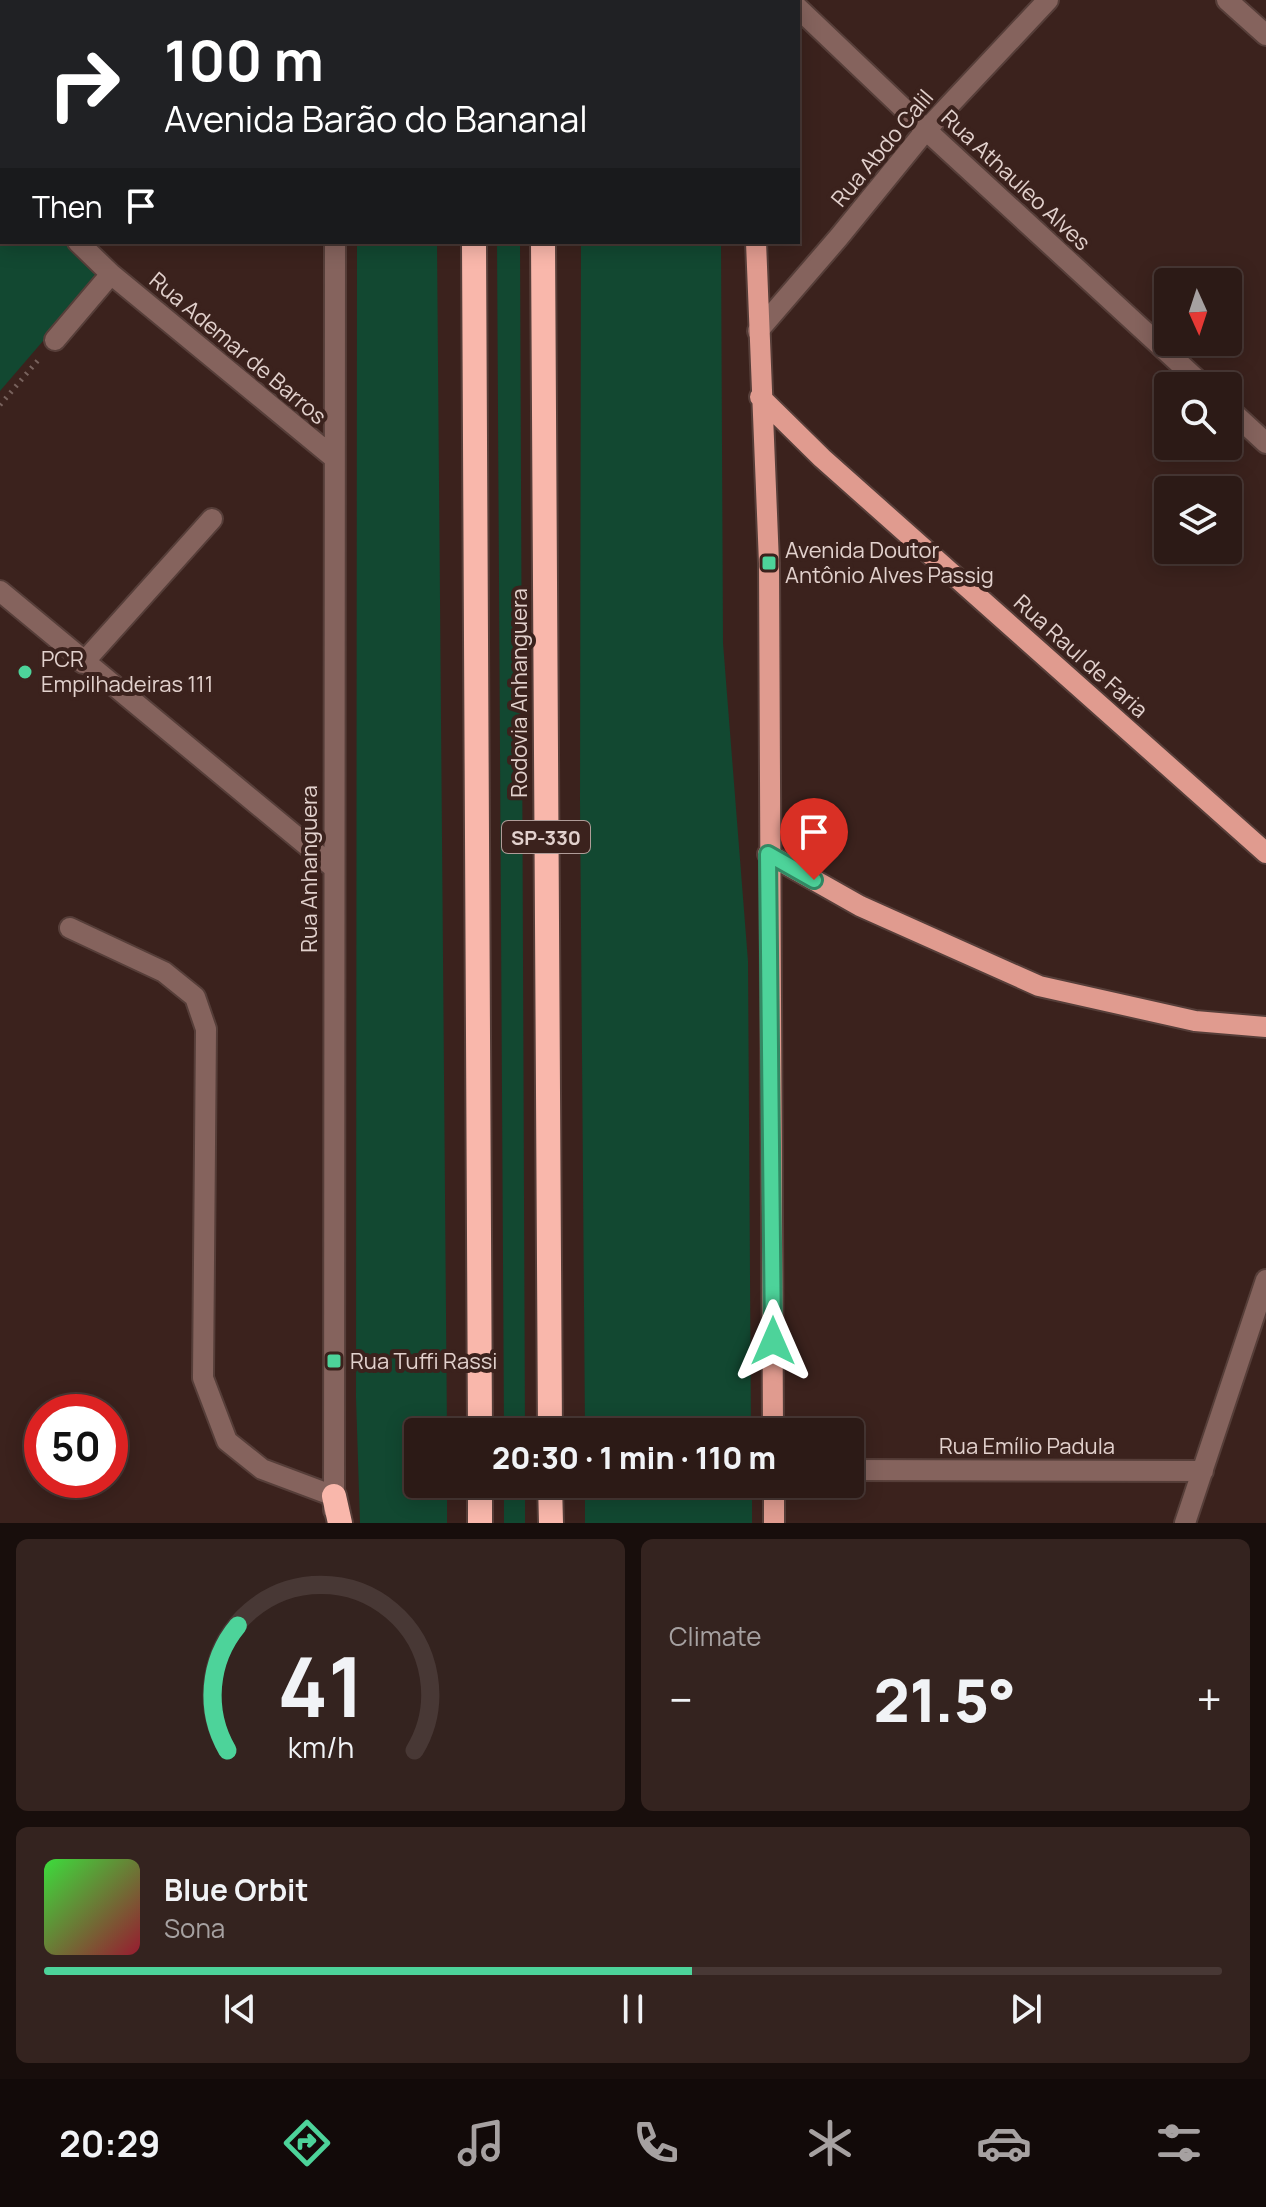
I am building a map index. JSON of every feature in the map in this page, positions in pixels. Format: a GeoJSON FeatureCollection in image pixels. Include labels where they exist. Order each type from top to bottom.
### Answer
{"type":"FeatureCollection","features":[{"type":"Feature","properties":{"kind":"highway","name":"Rodovia Anhanguera"},"geometry":{"type":"LineString","coordinates":[[474,244],[480,1418]]}},
{"type":"Feature","properties":{"kind":"highway","name":"Rodovia Anhanguera"},"geometry":{"type":"LineString","coordinates":[[543,244],[550,1418]]}},
{"type":"Feature","properties":{"kind":"highway"},"geometry":{"type":"LineString","coordinates":[[334,1496],[337,1523]]}},
{"type":"Feature","properties":{"kind":"highway"},"geometry":{"type":"LineString","coordinates":[[480,1498],[480,1523]]}},
{"type":"Feature","properties":{"kind":"highway"},"geometry":{"type":"LineString","coordinates":[[550,1498],[551,1523]]}},
{"type":"Feature","properties":{"kind":"main road"},"geometry":{"type":"LineString","coordinates":[[756,244],[769,563],[773,1418]]}},
{"type":"Feature","properties":{"kind":"main road","name":"Rua Raul de Faria"},"geometry":{"type":"LineString","coordinates":[[760,397],[822,458],[1266,853]]}},
{"type":"Feature","properties":{"kind":"main road"},"geometry":{"type":"LineString","coordinates":[[768,854],[860,906],[1039,986],[1195,1021],[1266,1027]]}},
{"type":"Feature","properties":{"kind":"main road"},"geometry":{"type":"LineString","coordinates":[[774,1498],[774,1523]]}},
{"type":"Feature","properties":{"kind":"street","name":"Rua Abdo Calil"},"geometry":{"type":"LineString","coordinates":[[758,331],[926,130],[1048,0]]}},
{"type":"Feature","properties":{"kind":"street"},"geometry":{"type":"LineString","coordinates":[[1227,0],[1266,35]]}},
{"type":"Feature","properties":{"kind":"street","name":"Rua Athauleo Alves"},"geometry":{"type":"LineString","coordinates":[[800,10],[1189,372]]}},
{"type":"Feature","properties":{"kind":"street","name":"Rua Ademar de Barros"},"geometry":{"type":"LineString","coordinates":[[80,244],[111,274],[333,457]]}},
{"type":"Feature","properties":{"kind":"street","name":"Rua Anhanguera"},"geometry":{"type":"LineString","coordinates":[[334,1496],[335,244]]}},
{"type":"Feature","properties":{"kind":"street"},"geometry":{"type":"LineString","coordinates":[[55,340],[111,274]]}},
{"type":"Feature","properties":{"kind":"street"},"geometry":{"type":"LineString","coordinates":[[1242,421],[1266,443]]}},
{"type":"Feature","properties":{"kind":"street"},"geometry":{"type":"LineString","coordinates":[[83,663],[212,519]]}},
{"type":"Feature","properties":{"kind":"street"},"geometry":{"type":"LineString","coordinates":[[0,591],[83,663],[333,867]]}},
{"type":"Feature","properties":{"kind":"street"},"geometry":{"type":"LineString","coordinates":[[70,928],[164,972],[195,997],[206,1029],[203,1378],[227,1441],[262,1469],[334,1496]]}},
{"type":"Feature","properties":{"kind":"street"},"geometry":{"type":"LineString","coordinates":[[1185,1523],[1266,1280]]}},
{"type":"Feature","properties":{"kind":"street","name":"Rua Emílio Padula"},"geometry":{"type":"LineString","coordinates":[[864,1470],[1203,1471]]}},
{"type":"Feature","properties":{"kind":"path"},"geometry":{"type":"LineString","coordinates":[[0,405],[55,340]]}},
{"type":"Feature","properties":{"kind":"green space"},"geometry":{"type":"Polygon","coordinates":[[[0,244],[65,244],[98,277],[0,391],[0,244]]]}},
{"type":"Feature","properties":{"kind":"green space"},"geometry":{"type":"Polygon","coordinates":[[[357,244],[437,244],[447,1418],[404,1418],[404,1498],[447,1498],[447,1523],[360,1523],[356,1398],[357,244]]]}},
{"type":"Feature","properties":{"kind":"green space"},"geometry":{"type":"Polygon","coordinates":[[[497,244],[520,244],[525,1418],[504,1418],[497,244]]]}},
{"type":"Feature","properties":{"kind":"green space"},"geometry":{"type":"Polygon","coordinates":[[[581,244],[721,244],[723,643],[748,961],[751,1418],[585,1418],[580,801],[581,244]]]}},
{"type":"Feature","properties":{"kind":"green space"},"geometry":{"type":"Polygon","coordinates":[[[504,1498],[525,1498],[525,1523],[504,1523],[504,1498]]]}},
{"type":"Feature","properties":{"kind":"green space"},"geometry":{"type":"Polygon","coordinates":[[[585,1498],[752,1498],[752,1523],[585,1523],[585,1498]]]}},
{"type":"Feature","properties":{"kind":"place","name":"Avenida Doutor Antônio Alves Passig"},"geometry":{"type":"Point","coordinates":[769,563]}},
{"type":"Feature","properties":{"kind":"place","name":"PCR Empilhadeiras 111"},"geometry":{"type":"Point","coordinates":[25,672]}},
{"type":"Feature","properties":{"kind":"place","name":"Rua Tuffi Rassi"},"geometry":{"type":"Point","coordinates":[334,1361]}},
{"type":"Feature","properties":{"kind":"route"},"geometry":{"type":"LineString","coordinates":[[773,1341],[768,854],[814,880]]}}]}
